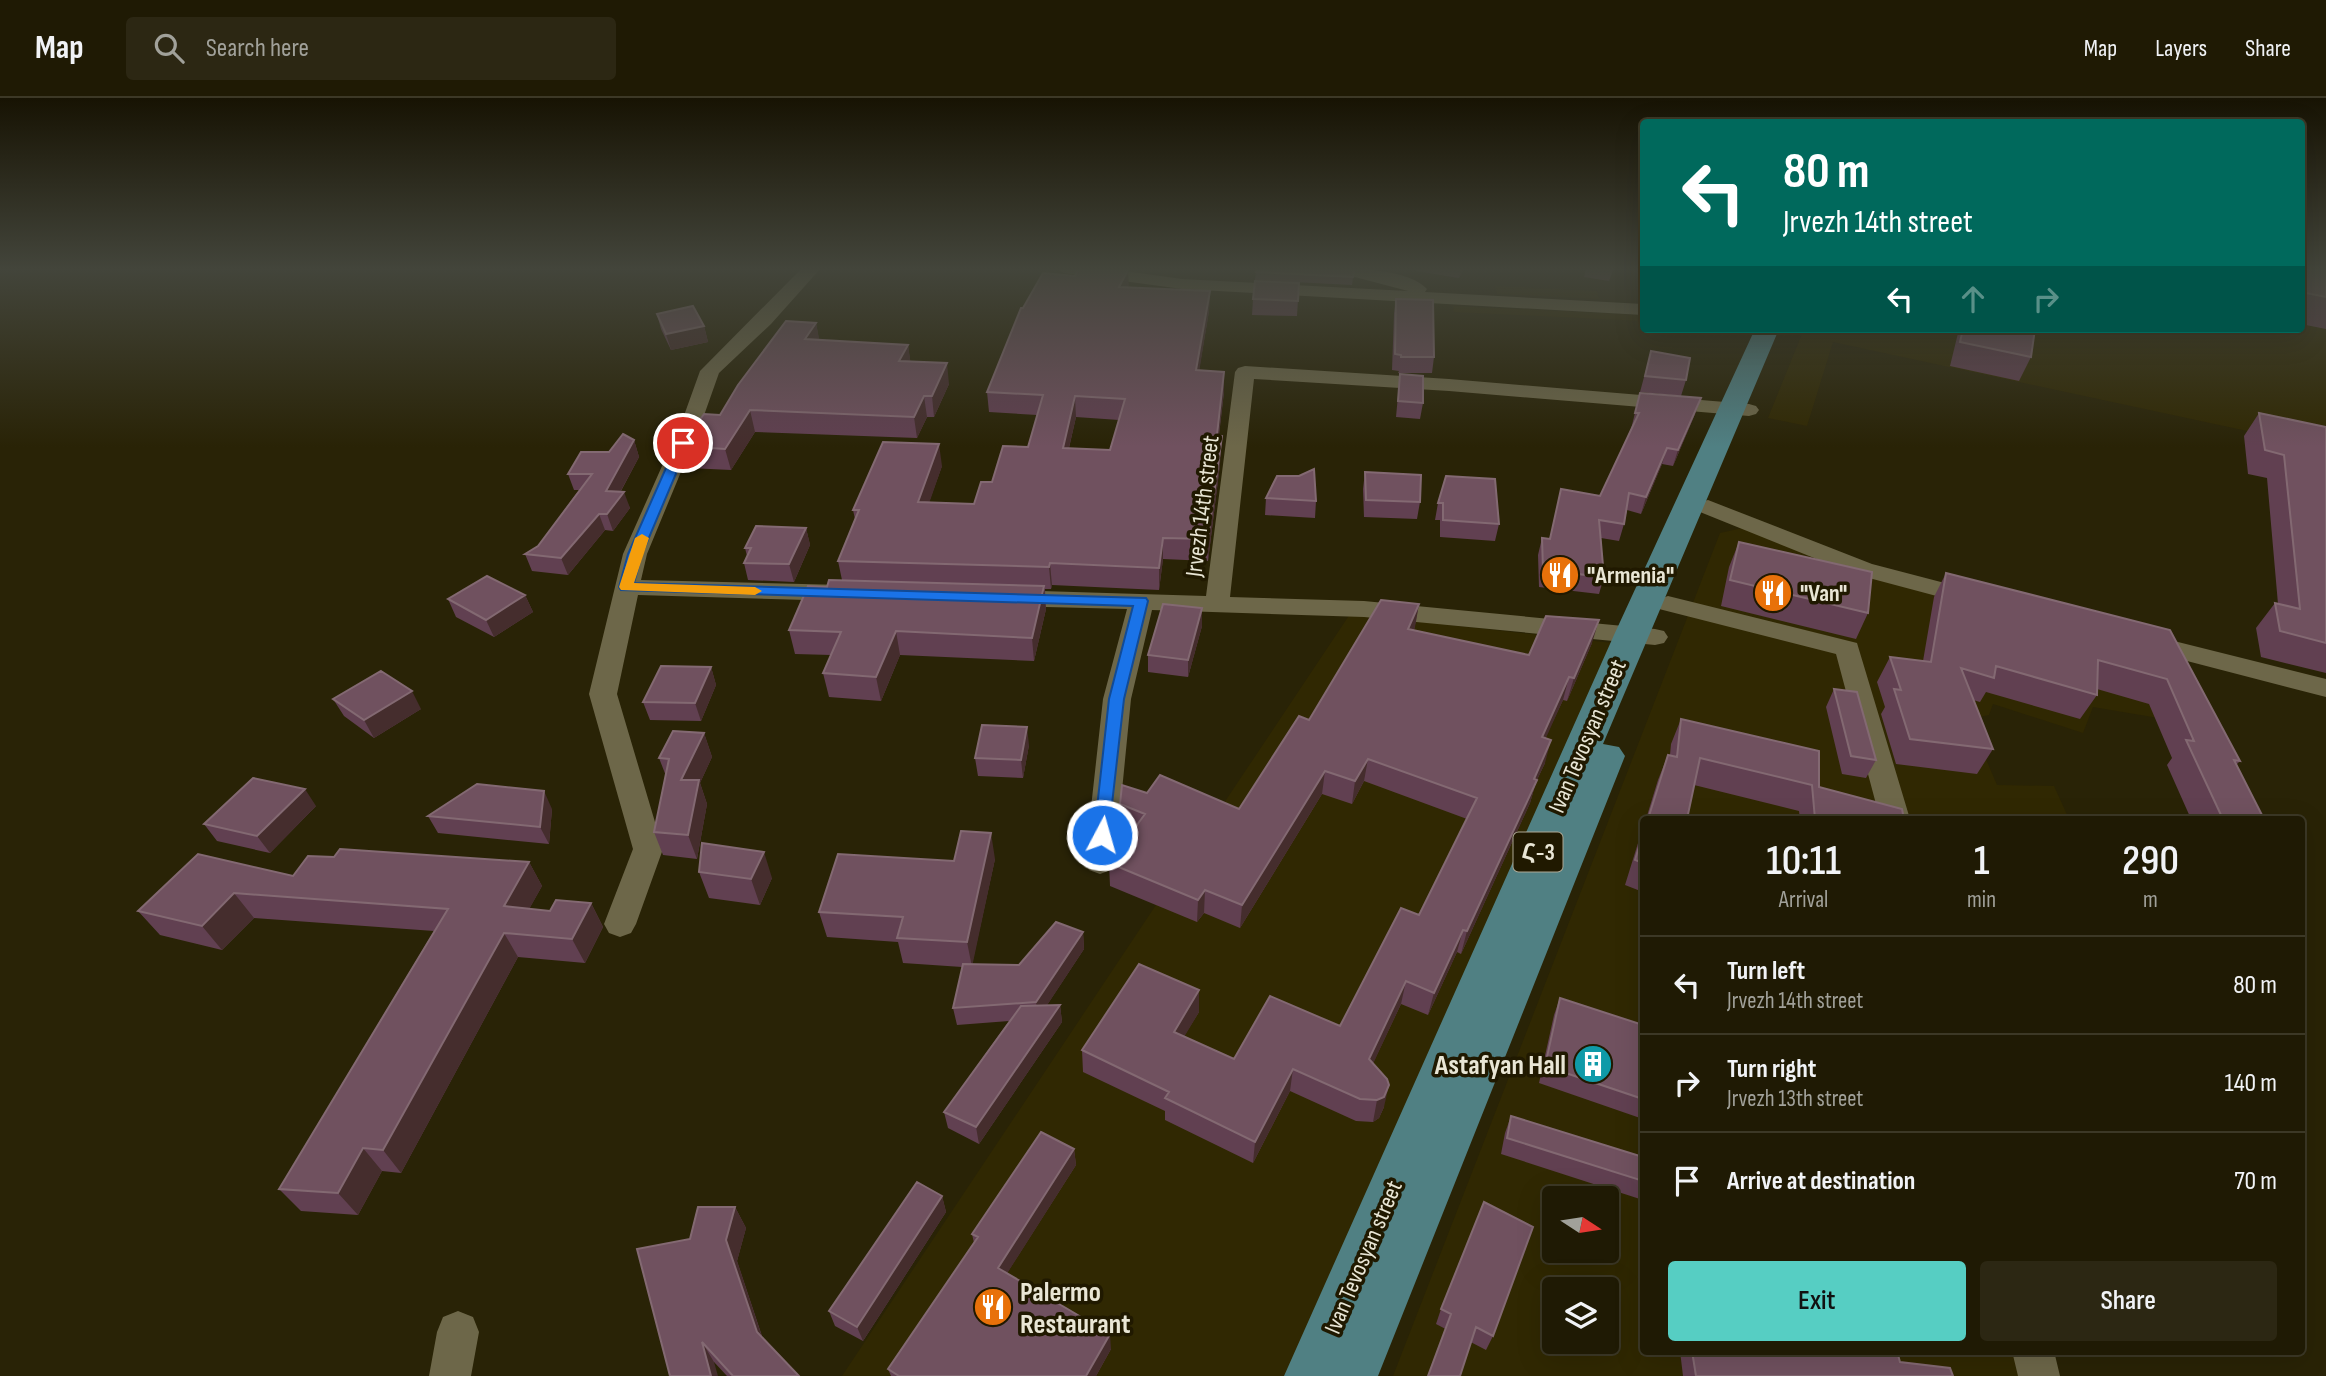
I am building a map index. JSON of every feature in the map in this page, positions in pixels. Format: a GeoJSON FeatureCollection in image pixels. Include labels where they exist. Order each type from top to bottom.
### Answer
{"type":"FeatureCollection","features":[{"type":"Feature","properties":{"kind":"main road","name":"Ivan Tevosyan street"},"geometry":{"type":"LineString","coordinates":[[1312,1376],[1651,625],[1708,507],[1766,333]]}},
{"type":"Feature","properties":{"kind":"main road","name":"Ivan Tevosyan street"},"geometry":{"type":"LineString","coordinates":[[1350,1376],[1740,409],[1780,333]]}},
{"type":"Feature","properties":{"kind":"street"},"geometry":{"type":"LineString","coordinates":[[620,924],[648,849],[603,694],[626,587],[635,554],[692,421],[710,371],[756,328]]}},
{"type":"Feature","properties":{"kind":"street","name":"Jrvezh 14th street"},"geometry":{"type":"LineString","coordinates":[[979,597],[1217,604],[1245,372],[1450,385],[1740,409]]}},
{"type":"Feature","properties":{"kind":"street"},"geometry":{"type":"LineString","coordinates":[[1708,507],[1863,569],[1995,603]]}},
{"type":"Feature","properties":{"kind":"street"},"geometry":{"type":"LineString","coordinates":[[626,587],[871,594]]}},
{"type":"Feature","properties":{"kind":"street"},"geometry":{"type":"LineString","coordinates":[[1100,862],[1117,699],[1141,601]]}},
{"type":"Feature","properties":{"kind":"street"},"geometry":{"type":"LineString","coordinates":[[1217,604],[1364,609],[1651,625],[1847,649],[1894,816]]}},
{"type":"Feature","properties":{"kind":"street"},"geometry":{"type":"LineString","coordinates":[[2127,637],[2326,688]]}},
{"type":"Feature","properties":{"kind":"street"},"geometry":{"type":"LineString","coordinates":[[450,1376],[458,1332]]}},
{"type":"Feature","properties":{"kind":"street"},"geometry":{"type":"LineString","coordinates":[[2034,1355],[2039,1376]]}},
{"type":"Feature","properties":{"kind":"shaded area"},"geometry":{"type":"Polygon","coordinates":[[[2305,328],[2326,328],[2326,448],[1833,342],[1807,426],[1768,418],[1802,333],[2305,333],[2305,328]]]}},
{"type":"Feature","properties":{"kind":"shaded area"},"geometry":{"type":"Polygon","coordinates":[[[1747,527],[2156,651],[2200,725],[2093,707],[2083,733],[1993,704],[1989,715],[1969,719],[1997,785],[2054,786],[2068,816],[1640,816],[1640,1355],[2044,1355],[2049,1376],[1393,1376],[1720,533],[1747,527]]]}},
{"type":"Feature","properties":{"kind":"shaded area"},"geometry":{"type":"Polygon","coordinates":[[[1350,614],[1613,643],[1285,1376],[842,1376],[1350,614]]]}},
{"type":"Feature","properties":{"kind":"building"},"geometry":{"type":"Polygon","coordinates":[[[663,328],[696,328],[666,334],[663,328]]]}},
{"type":"Feature","properties":{"kind":"building"},"geometry":{"type":"Polygon","coordinates":[[[781,328],[813,328],[805,339],[908,345],[899,361],[947,363],[932,396],[924,396],[914,417],[750,410],[725,449],[681,446],[704,414],[720,415],[738,385],[781,328]]]}},
{"type":"Feature","properties":{"kind":"building"},"geometry":{"type":"Polygon","coordinates":[[[1013,328],[1204,328],[1196,370],[1224,372],[1217,435],[1222,436],[1208,539],[1163,538],[1159,568],[1050,563],[1049,567],[838,561],[859,510],[853,510],[883,442],[939,444],[918,502],[974,504],[981,482],[992,482],[1003,446],[1028,447],[1043,395],[987,392],[1013,328]],[[1075,396],[1063,448],[1110,450],[1125,399],[1075,396]]]}},
{"type":"Feature","properties":{"kind":"building"},"geometry":{"type":"Polygon","coordinates":[[[1395,328],[1433,328],[1434,357],[1401,357],[1395,354],[1395,328]]]}},
{"type":"Feature","properties":{"kind":"building"},"geometry":{"type":"Polygon","coordinates":[[[1962,333],[2034,333],[2031,357],[1960,342],[1962,333]]]}},
{"type":"Feature","properties":{"kind":"building"},"geometry":{"type":"Polygon","coordinates":[[[1651,351],[1690,358],[1686,380],[1645,376],[1651,351]]]}},
{"type":"Feature","properties":{"kind":"building"},"geometry":{"type":"Polygon","coordinates":[[[1400,374],[1423,376],[1423,403],[1398,401],[1400,374]]]}},
{"type":"Feature","properties":{"kind":"building"},"geometry":{"type":"Polygon","coordinates":[[[1640,393],[1701,398],[1678,450],[1667,448],[1646,497],[1629,493],[1624,524],[1599,520],[1604,577],[1543,570],[1542,538],[1550,539],[1561,489],[1600,496],[1639,413],[1635,413],[1640,393]]]}},
{"type":"Feature","properties":{"kind":"building"},"geometry":{"type":"Polygon","coordinates":[[[2259,413],[2326,427],[2326,643],[2280,631],[2275,603],[2300,609],[2284,455],[2265,450],[2259,413]]]}},
{"type":"Feature","properties":{"kind":"building"},"geometry":{"type":"Polygon","coordinates":[[[623,434],[634,440],[606,491],[624,492],[607,514],[599,514],[561,558],[525,554],[538,546],[592,474],[568,474],[581,452],[609,452],[623,434]]]}},
{"type":"Feature","properties":{"kind":"building"},"geometry":{"type":"Polygon","coordinates":[[[1314,469],[1316,501],[1266,498],[1277,476],[1299,476],[1314,469]]]}},
{"type":"Feature","properties":{"kind":"building"},"geometry":{"type":"Polygon","coordinates":[[[1365,472],[1421,475],[1420,502],[1366,500],[1365,472]]]}},
{"type":"Feature","properties":{"kind":"building"},"geometry":{"type":"Polygon","coordinates":[[[1446,476],[1495,479],[1499,524],[1443,520],[1443,503],[1438,503],[1446,476]]]}},
{"type":"Feature","properties":{"kind":"building"},"geometry":{"type":"Polygon","coordinates":[[[756,526],[806,528],[789,564],[744,563],[751,548],[745,548],[756,526]]]}},
{"type":"Feature","properties":{"kind":"building"},"geometry":{"type":"Polygon","coordinates":[[[1739,542],[1872,572],[1868,613],[1730,580],[1739,542]]]}},
{"type":"Feature","properties":{"kind":"building"},"geometry":{"type":"Polygon","coordinates":[[[1946,573],[2170,630],[2240,761],[2234,760],[2262,816],[2221,815],[2186,740],[2194,741],[2167,679],[2098,660],[2097,695],[1996,666],[1994,678],[1961,668],[1993,749],[1910,739],[1894,689],[1901,690],[1890,657],[1931,662],[1946,573]]]}},
{"type":"Feature","properties":{"kind":"building"},"geometry":{"type":"Polygon","coordinates":[[[487,576],[525,595],[486,620],[448,599],[487,576]]]}},
{"type":"Feature","properties":{"kind":"building"},"geometry":{"type":"Polygon","coordinates":[[[829,580],[1044,586],[1032,638],[896,631],[876,677],[823,673],[841,632],[789,630],[808,586],[827,587],[829,580]]]}},
{"type":"Feature","properties":{"kind":"building"},"geometry":{"type":"Polygon","coordinates":[[[1381,600],[1419,604],[1408,629],[1529,655],[1546,616],[1599,620],[1574,678],[1569,677],[1542,737],[1551,740],[1534,779],[1537,780],[1467,931],[1463,930],[1434,993],[1406,981],[1369,1059],[1387,1079],[1389,1085],[1384,1097],[1377,1100],[1360,1099],[1293,1069],[1255,1142],[1165,1098],[1169,1092],[1082,1050],[1139,964],[1199,990],[1174,1032],[1234,1059],[1270,996],[1340,1026],[1401,908],[1419,915],[1477,798],[1368,759],[1355,781],[1325,771],[1242,905],[1205,890],[1198,900],[1109,863],[1145,814],[1120,804],[1122,785],[1147,793],[1160,775],[1239,809],[1299,716],[1309,720],[1381,600]]]}},
{"type":"Feature","properties":{"kind":"building"},"geometry":{"type":"Polygon","coordinates":[[[1163,604],[1202,608],[1188,660],[1148,655],[1163,604]]]}},
{"type":"Feature","properties":{"kind":"building"},"geometry":{"type":"Polygon","coordinates":[[[661,666],[711,667],[695,703],[643,702],[661,666]]]}},
{"type":"Feature","properties":{"kind":"building"},"geometry":{"type":"Polygon","coordinates":[[[381,671],[412,691],[364,720],[333,699],[381,671]]]}},
{"type":"Feature","properties":{"kind":"building"},"geometry":{"type":"Polygon","coordinates":[[[1834,689],[1857,692],[1876,760],[1851,756],[1834,689]]]}},
{"type":"Feature","properties":{"kind":"building"},"geometry":{"type":"Polygon","coordinates":[[[1681,719],[1819,751],[1819,787],[1902,809],[1903,816],[1815,816],[1812,785],[1700,758],[1688,816],[1649,816],[1668,755],[1677,757],[1681,719]]]}},
{"type":"Feature","properties":{"kind":"building"},"geometry":{"type":"Polygon","coordinates":[[[982,725],[1027,727],[1021,760],[975,758],[982,725]]]}},
{"type":"Feature","properties":{"kind":"building"},"geometry":{"type":"Polygon","coordinates":[[[673,731],[704,733],[681,780],[699,780],[688,835],[654,832],[669,759],[659,758],[673,731]]]}},
{"type":"Feature","properties":{"kind":"building"},"geometry":{"type":"Polygon","coordinates":[[[253,778],[305,789],[257,836],[204,824],[253,778]]]}},
{"type":"Feature","properties":{"kind":"building"},"geometry":{"type":"Polygon","coordinates":[[[477,784],[544,791],[540,827],[428,816],[477,784]]]}},
{"type":"Feature","properties":{"kind":"building"},"geometry":{"type":"Polygon","coordinates":[[[961,831],[991,833],[967,942],[897,938],[903,917],[819,912],[838,854],[954,861],[961,831]]]}},
{"type":"Feature","properties":{"kind":"building"},"geometry":{"type":"Polygon","coordinates":[[[702,843],[764,852],[751,879],[699,872],[702,843]]]}},
{"type":"Feature","properties":{"kind":"building"},"geometry":{"type":"Polygon","coordinates":[[[1640,843],[1640,862],[1635,860],[1640,843]]]}},
{"type":"Feature","properties":{"kind":"building"},"geometry":{"type":"Polygon","coordinates":[[[340,849],[529,862],[504,906],[550,911],[556,900],[591,903],[572,939],[504,933],[383,1150],[363,1148],[338,1193],[279,1189],[448,909],[234,893],[202,926],[138,911],[198,854],[293,876],[308,856],[334,857],[340,849]]]}},
{"type":"Feature","properties":{"kind":"building"},"geometry":{"type":"Polygon","coordinates":[[[1056,922],[1083,932],[1036,1002],[953,1008],[963,964],[1019,965],[1056,922]]]}},
{"type":"Feature","properties":{"kind":"building","name":"Astafyan Hall"},"geometry":{"type":"Polygon","coordinates":[[[1560,998],[1640,1024],[1640,1098],[1545,1066],[1560,998]]]}},
{"type":"Feature","properties":{"kind":"building"},"geometry":{"type":"Polygon","coordinates":[[[1060,1005],[976,1127],[944,1112],[1021,1006],[1060,1005]]]}},
{"type":"Feature","properties":{"kind":"building"},"geometry":{"type":"Polygon","coordinates":[[[1511,1116],[1640,1156],[1640,1180],[1507,1138],[1511,1116]]]}},
{"type":"Feature","properties":{"kind":"building"},"geometry":{"type":"Polygon","coordinates":[[[1041,1132],[1074,1149],[998,1268],[1110,1334],[1086,1376],[899,1376],[888,1369],[978,1237],[972,1234],[1041,1132]]]}},
{"type":"Feature","properties":{"kind":"building"},"geometry":{"type":"Polygon","coordinates":[[[917,1182],[942,1196],[857,1327],[829,1311],[917,1182]]]}},
{"type":"Feature","properties":{"kind":"building"},"geometry":{"type":"Polygon","coordinates":[[[1484,1202],[1533,1227],[1493,1336],[1476,1327],[1460,1376],[1428,1376],[1451,1314],[1441,1309],[1484,1202]]]}},
{"type":"Feature","properties":{"kind":"building"},"geometry":{"type":"Polygon","coordinates":[[[698,1207],[735,1207],[726,1240],[757,1332],[799,1376],[733,1376],[702,1342],[711,1376],[670,1376],[637,1249],[690,1239],[698,1207]]]}},
{"type":"Feature","properties":{"kind":"building"},"geometry":{"type":"Polygon","coordinates":[[[1693,1355],[1898,1355],[1900,1362],[1950,1368],[1953,1376],[1696,1376],[1693,1355]]]}},
{"type":"Feature","properties":{"kind":"slow traffic"},"geometry":{"type":"LineString","coordinates":[[642,538],[626,587],[755,591]]}},
{"type":"Feature","properties":{"kind":"place","name":"\"Armenia\""},"geometry":{"type":"Point","coordinates":[1560,575]}},
{"type":"Feature","properties":{"kind":"place","name":"\"Van\""},"geometry":{"type":"Point","coordinates":[1773,593]}},
{"type":"Feature","properties":{"kind":"place","name":"Astafyan Hall"},"geometry":{"type":"Point","coordinates":[1593,1064]}},
{"type":"Feature","properties":{"kind":"place","name":"Palermo Restaurant"},"geometry":{"type":"Point","coordinates":[993,1307]}},
{"type":"Feature","properties":{"kind":"route"},"geometry":{"type":"LineString","coordinates":[[683,443],[635,554],[626,587],[1141,601],[1117,699],[1102,835]]}}]}
